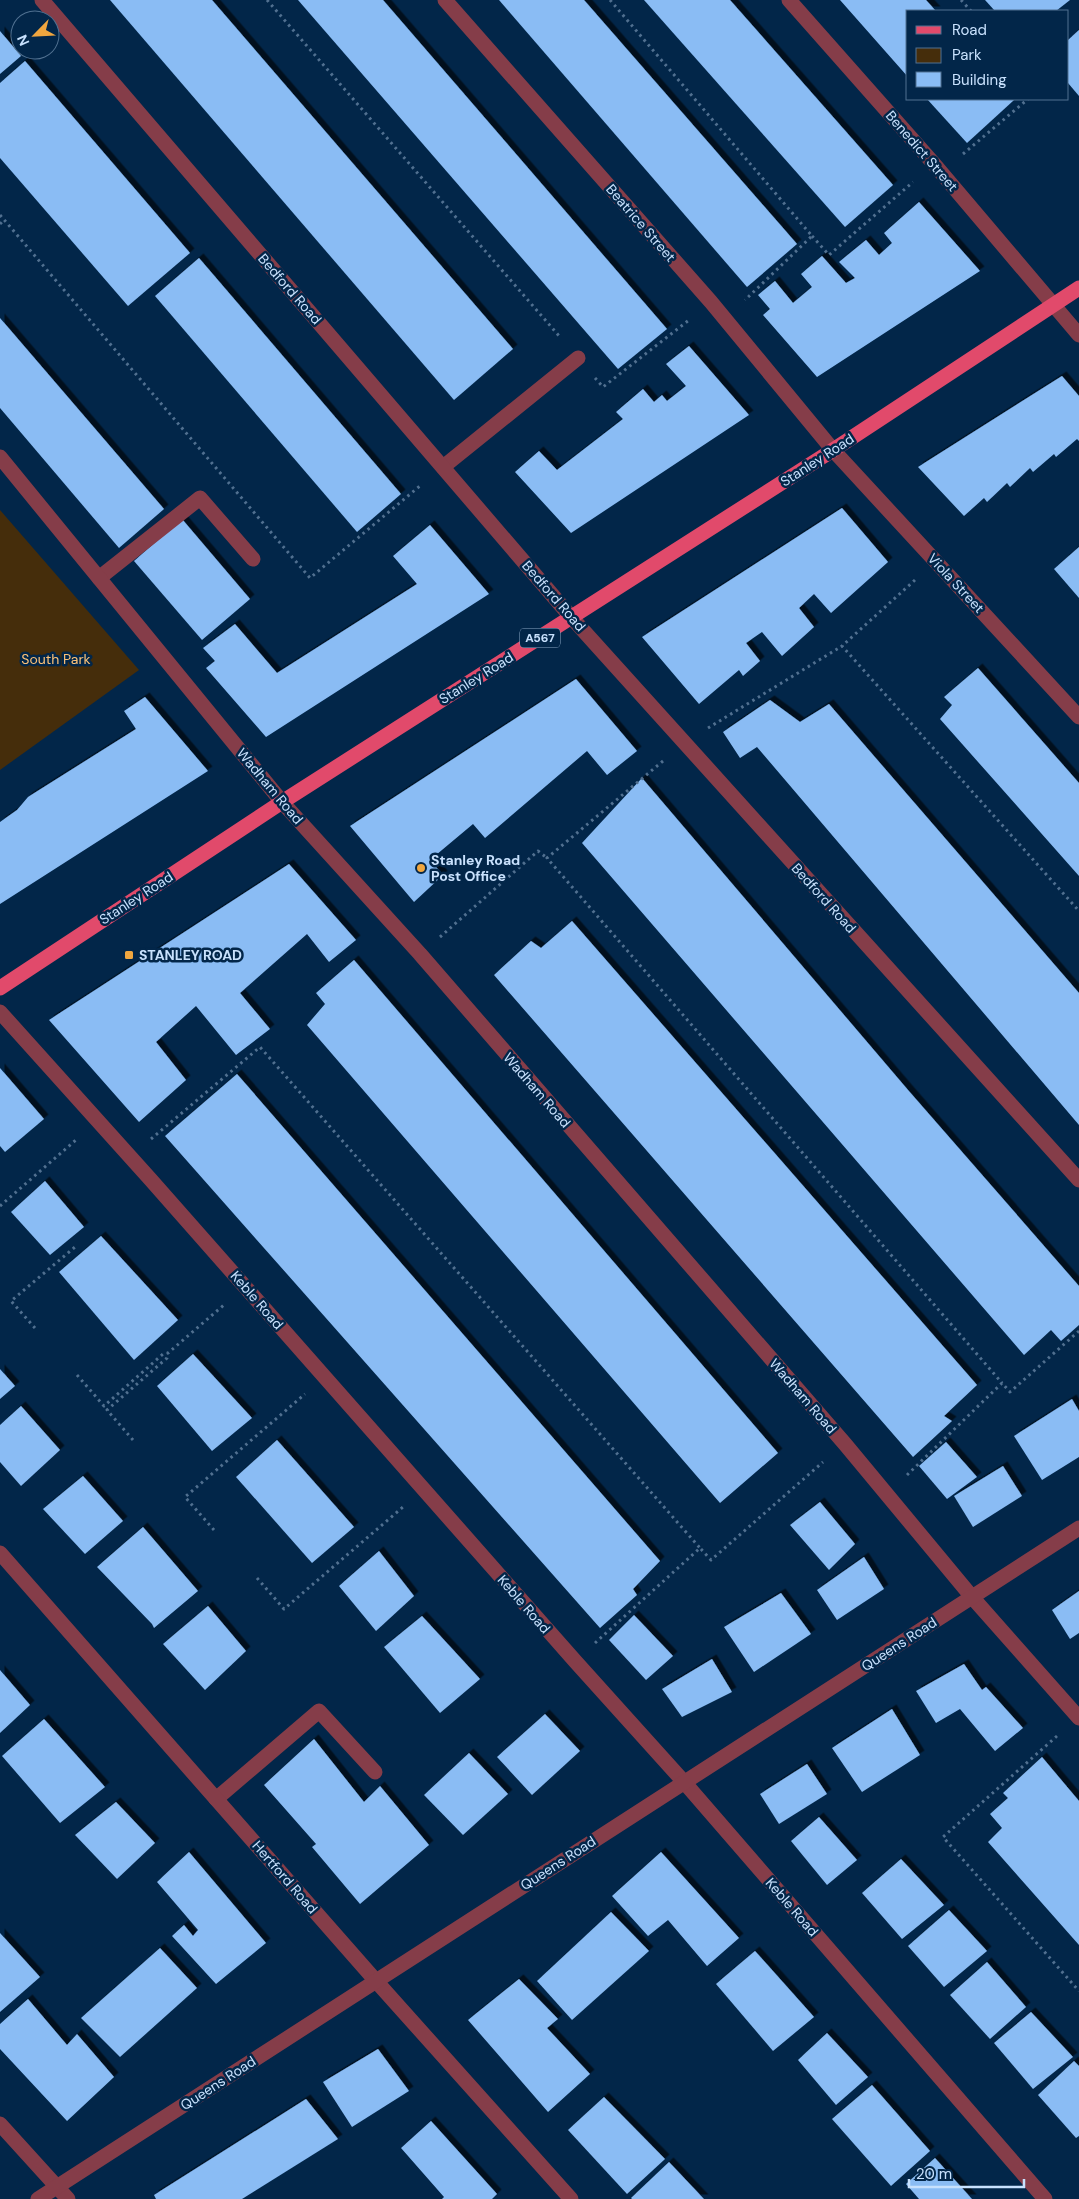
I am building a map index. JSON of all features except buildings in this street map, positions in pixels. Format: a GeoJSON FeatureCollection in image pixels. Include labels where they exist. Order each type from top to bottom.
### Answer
{"type":"FeatureCollection","features":[{"type":"Feature","properties":{"kind":"main road","name":"Stanley Road"},"geometry":{"type":"LineString","coordinates":[[0,988],[282,802],[833,450],[1079,288]]}},
{"type":"Feature","properties":{"kind":"street","name":"Bedford Road"},"geometry":{"type":"LineString","coordinates":[[42,0],[572,618],[1079,1180]]}},
{"type":"Feature","properties":{"kind":"street","name":"Beatrice Street"},"geometry":{"type":"LineString","coordinates":[[445,0],[711,302],[833,450]]}},
{"type":"Feature","properties":{"kind":"street","name":"Benedict Street"},"geometry":{"type":"LineString","coordinates":[[789,0],[938,168],[1052,306],[1079,335]]}},
{"type":"Feature","properties":{"kind":"street"},"geometry":{"type":"LineString","coordinates":[[442,467],[578,358]]}},
{"type":"Feature","properties":{"kind":"street","name":"Viola Street"},"geometry":{"type":"LineString","coordinates":[[833,450],[1079,717]]}},
{"type":"Feature","properties":{"kind":"street","name":"Wadham Road"},"geometry":{"type":"LineString","coordinates":[[0,458],[282,802],[420,954],[844,1444],[972,1597],[1079,1718]]}},
{"type":"Feature","properties":{"kind":"street"},"geometry":{"type":"LineString","coordinates":[[99,578],[200,498],[253,559]]}},
{"type":"Feature","properties":{"kind":"street","name":"Keble Road"},"geometry":{"type":"LineString","coordinates":[[0,1012],[98,1120],[574,1661],[684,1782],[1044,2199]]}},
{"type":"Feature","properties":{"kind":"street","name":"Queens Road"},"geometry":{"type":"LineString","coordinates":[[38,2199],[1079,1528]]}},
{"type":"Feature","properties":{"kind":"street","name":"Hertford Road"},"geometry":{"type":"LineString","coordinates":[[0,1553],[376,1981],[572,2199]]}},
{"type":"Feature","properties":{"kind":"street"},"geometry":{"type":"LineString","coordinates":[[216,1799],[319,1711],[375,1772]]}},
{"type":"Feature","properties":{"kind":"street"},"geometry":{"type":"LineString","coordinates":[[0,2124],[68,2199]]}},
{"type":"Feature","properties":{"kind":"path"},"geometry":{"type":"LineString","coordinates":[[267,0],[603,387],[711,302]]}},
{"type":"Feature","properties":{"kind":"path"},"geometry":{"type":"LineString","coordinates":[[610,0],[828,255],[1027,100]]}},
{"type":"Feature","properties":{"kind":"path"},"geometry":{"type":"LineString","coordinates":[[961,0],[970,10]]}},
{"type":"Feature","properties":{"kind":"path"},"geometry":{"type":"LineString","coordinates":[[0,216],[310,578],[442,467]]}},
{"type":"Feature","properties":{"kind":"path"},"geometry":{"type":"LineString","coordinates":[[0,224],[4,220]]}},
{"type":"Feature","properties":{"kind":"path"},"geometry":{"type":"LineString","coordinates":[[725,320],[812,236]]}},
{"type":"Feature","properties":{"kind":"path"},"geometry":{"type":"LineString","coordinates":[[547,858],[684,742],[842,646],[936,562]]}},
{"type":"Feature","properties":{"kind":"path"},"geometry":{"type":"LineString","coordinates":[[842,646],[1079,912]]}},
{"type":"Feature","properties":{"kind":"path"},"geometry":{"type":"LineString","coordinates":[[420,954],[538,851],[547,858],[1010,1392],[1079,1331]]}},
{"type":"Feature","properties":{"kind":"path"},"geometry":{"type":"LineString","coordinates":[[130,1157],[260,1047],[710,1560],[844,1444]]}},
{"type":"Feature","properties":{"kind":"path"},"geometry":{"type":"LineString","coordinates":[[0,1206],[98,1120]]}},
{"type":"Feature","properties":{"kind":"path"},"geometry":{"type":"LineString","coordinates":[[35,1328],[11,1301],[75,1247]]}},
{"type":"Feature","properties":{"kind":"path"},"geometry":{"type":"LineString","coordinates":[[77,1376],[104,1406],[163,1354],[168,1353],[245,1287]]}},
{"type":"Feature","properties":{"kind":"path"},"geometry":{"type":"LineString","coordinates":[[133,1440],[107,1410],[166,1358],[168,1353]]}},
{"type":"Feature","properties":{"kind":"path"},"geometry":{"type":"LineString","coordinates":[[214,1530],[185,1497],[325,1377]]}},
{"type":"Feature","properties":{"kind":"path"},"geometry":{"type":"LineString","coordinates":[[887,1495],[1002,1383]]}},
{"type":"Feature","properties":{"kind":"path"},"geometry":{"type":"LineString","coordinates":[[258,1578],[284,1609],[424,1490]]}},
{"type":"Feature","properties":{"kind":"path"},"geometry":{"type":"LineString","coordinates":[[574,1661],[700,1548]]}},
{"type":"Feature","properties":{"kind":"path"},"geometry":{"type":"LineString","coordinates":[[1079,1718],[943,1837],[1079,1991]]}},
{"type":"Feature","properties":{"kind":"green space","name":"South Park"},"geometry":{"type":"Polygon","coordinates":[[[0,510],[139,670],[0,770],[0,510]]]}},
{"type":"Feature","properties":{"kind":"place","name":"Stanley Road Post Office"},"geometry":{"type":"Point","coordinates":[421,868]}},
{"type":"Feature","properties":{"kind":"place","name":"STANLEY ROAD"},"geometry":{"type":"Point","coordinates":[129,955]}}]}
